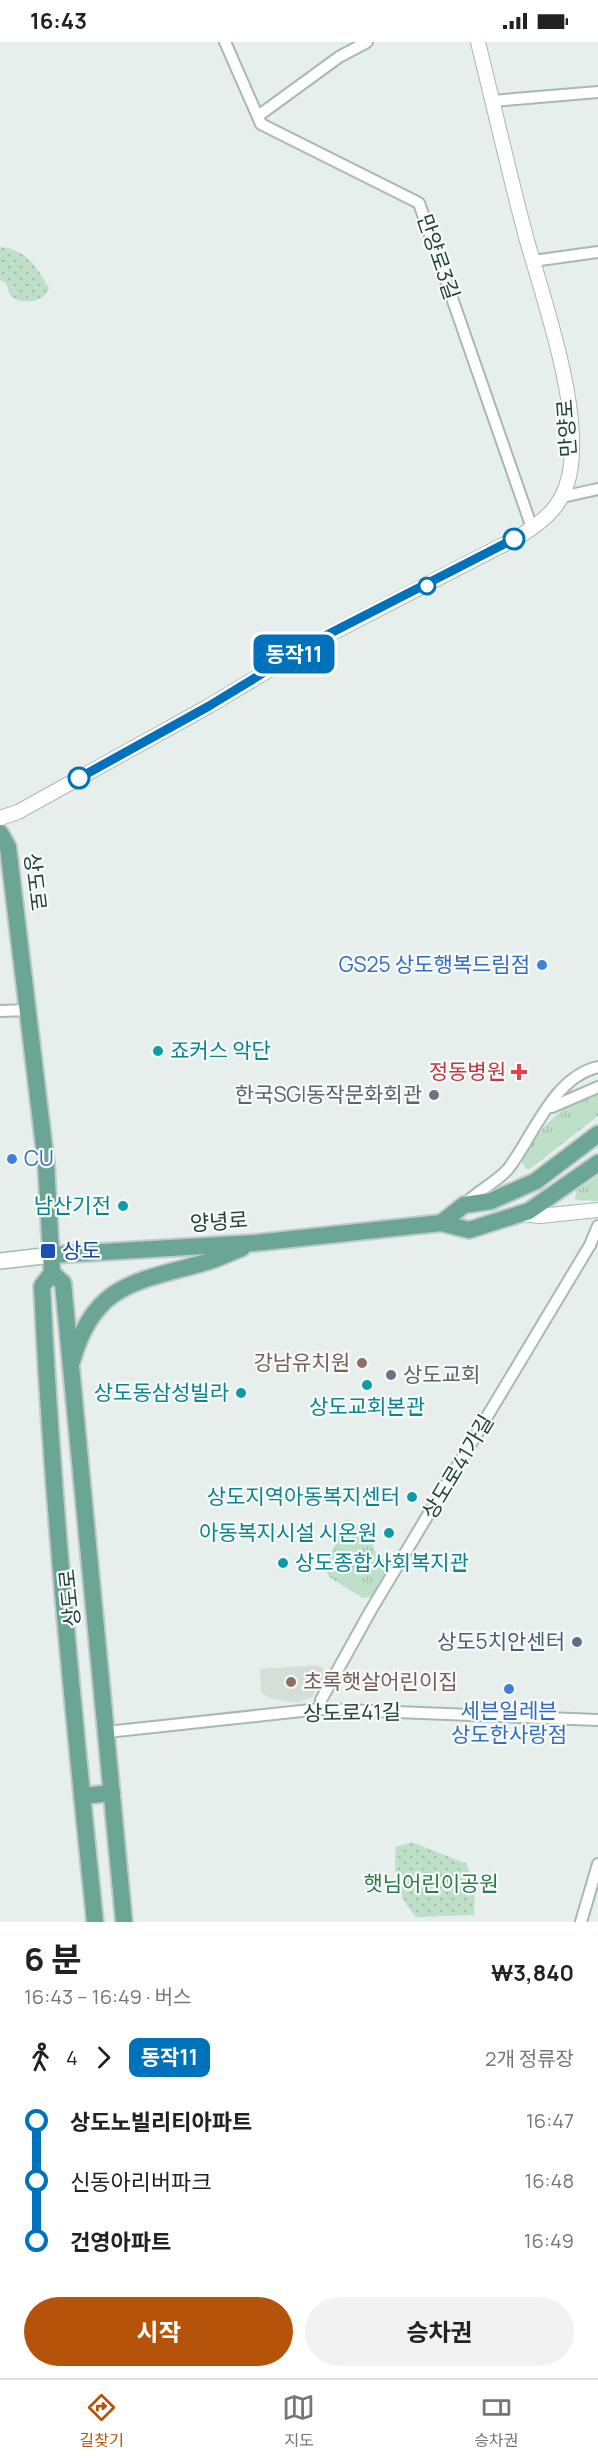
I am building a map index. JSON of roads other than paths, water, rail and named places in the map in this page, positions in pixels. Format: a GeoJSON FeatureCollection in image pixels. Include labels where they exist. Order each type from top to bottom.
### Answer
{"type":"FeatureCollection","features":[{"type":"Feature","properties":{"kind":"main road","name":"상도로"},"geometry":{"type":"LineString","coordinates":[[0,833],[8,847],[46,1163],[52,1273],[42,1286],[50,1450],[95,1922]]}},
{"type":"Feature","properties":{"kind":"main road"},"geometry":{"type":"LineString","coordinates":[[441,1223],[464,1205],[491,1201],[536,1181],[598,1134]]}},
{"type":"Feature","properties":{"kind":"main road","name":"양녕로"},"geometry":{"type":"LineString","coordinates":[[0,1262],[52,1255],[254,1243],[441,1223],[470,1230],[530,1210],[598,1163]]}},
{"type":"Feature","properties":{"kind":"main road"},"geometry":{"type":"LineString","coordinates":[[69,1371],[78,1344],[90,1321],[118,1291],[140,1279],[205,1263],[254,1243]]}},
{"type":"Feature","properties":{"kind":"main road","name":"상도로"},"geometry":{"type":"LineString","coordinates":[[52,1273],[63,1283],[69,1371],[107,1732],[124,1922]]}},
{"type":"Feature","properties":{"kind":"main road"},"geometry":{"type":"LineString","coordinates":[[82,1796],[112,1793]]}},
{"type":"Feature","properties":{"kind":"street","name":"만양로3길"},"geometry":{"type":"LineString","coordinates":[[225,42],[261,124],[419,203],[532,528]]}},
{"type":"Feature","properties":{"kind":"street"},"geometry":{"type":"LineString","coordinates":[[258,116],[339,57],[367,42]]}},
{"type":"Feature","properties":{"kind":"street","name":"만양로"},"geometry":{"type":"LineString","coordinates":[[0,818],[18,812],[209,706],[319,639],[453,572],[532,528],[546,520],[562,497],[571,466],[570,430],[561,366],[532,261],[478,42]]}},
{"type":"Feature","properties":{"kind":"street"},"geometry":{"type":"LineString","coordinates":[[492,101],[598,92]]}},
{"type":"Feature","properties":{"kind":"street"},"geometry":{"type":"LineString","coordinates":[[532,261],[598,252]]}},
{"type":"Feature","properties":{"kind":"street"},"geometry":{"type":"LineString","coordinates":[[562,497],[598,489]]}},
{"type":"Feature","properties":{"kind":"street"},"geometry":{"type":"LineString","coordinates":[[0,1011],[28,1010]]}},
{"type":"Feature","properties":{"kind":"street"},"geometry":{"type":"LineString","coordinates":[[464,1205],[508,1168],[541,1115],[572,1082],[598,1066]]}},
{"type":"Feature","properties":{"kind":"street"},"geometry":{"type":"LineString","coordinates":[[541,1115],[588,1089],[598,1087]]}},
{"type":"Feature","properties":{"kind":"street"},"geometry":{"type":"LineString","coordinates":[[520,1214],[540,1216],[598,1209]]}},
{"type":"Feature","properties":{"kind":"street","name":"상도로41가길"},"geometry":{"type":"LineString","coordinates":[[320,1709],[321,1700],[371,1610],[565,1289],[598,1226]]}},
{"type":"Feature","properties":{"kind":"street","name":"상도로41길"},"geometry":{"type":"LineString","coordinates":[[107,1732],[320,1709],[598,1720]]}},
{"type":"Feature","properties":{"kind":"street"},"geometry":{"type":"LineString","coordinates":[[581,1922],[598,1864]]}},
{"type":"Feature","properties":{"kind":"place","name":"GS25 상도행복드림점"},"geometry":{"type":"Point","coordinates":[542,965]}},
{"type":"Feature","properties":{"kind":"place","name":"죠커스 악단"},"geometry":{"type":"Point","coordinates":[158,1051]}},
{"type":"Feature","properties":{"kind":"place","name":"정동병원"},"geometry":{"type":"Point","coordinates":[519,1072]}},
{"type":"Feature","properties":{"kind":"place","name":"한국SGI동작문화회관"},"geometry":{"type":"Point","coordinates":[434,1095]}},
{"type":"Feature","properties":{"kind":"place","name":"CU"},"geometry":{"type":"Point","coordinates":[12,1159]}},
{"type":"Feature","properties":{"kind":"place","name":"남산기전"},"geometry":{"type":"Point","coordinates":[123,1206]}},
{"type":"Feature","properties":{"kind":"place","name":"상도"},"geometry":{"type":"Point","coordinates":[48,1251]}},
{"type":"Feature","properties":{"kind":"place","name":"강남유치원"},"geometry":{"type":"Point","coordinates":[362,1363]}},
{"type":"Feature","properties":{"kind":"place","name":"상도교회"},"geometry":{"type":"Point","coordinates":[391,1375]}},
{"type":"Feature","properties":{"kind":"place","name":"상도교회본관"},"geometry":{"type":"Point","coordinates":[367,1385]}},
{"type":"Feature","properties":{"kind":"place","name":"상도동삼성빌라"},"geometry":{"type":"Point","coordinates":[241,1393]}},
{"type":"Feature","properties":{"kind":"place","name":"상도지역아동복지센터"},"geometry":{"type":"Point","coordinates":[412,1497]}},
{"type":"Feature","properties":{"kind":"place","name":"아동복지시설 시온원"},"geometry":{"type":"Point","coordinates":[389,1533]}},
{"type":"Feature","properties":{"kind":"place","name":"상도종합사회복지관"},"geometry":{"type":"Point","coordinates":[283,1563]}},
{"type":"Feature","properties":{"kind":"place","name":"상도5치안센터"},"geometry":{"type":"Point","coordinates":[577,1642]}},
{"type":"Feature","properties":{"kind":"place","name":"초록햇살어린이집"},"geometry":{"type":"Point","coordinates":[291,1682]}},
{"type":"Feature","properties":{"kind":"place","name":"세븐일레븐 상도한사랑점"},"geometry":{"type":"Point","coordinates":[509,1689]}},
{"type":"Feature","properties":{"kind":"park label","name":"햇님어린이공원"},"geometry":{"type":"Point","coordinates":[431,1884]}}]}
